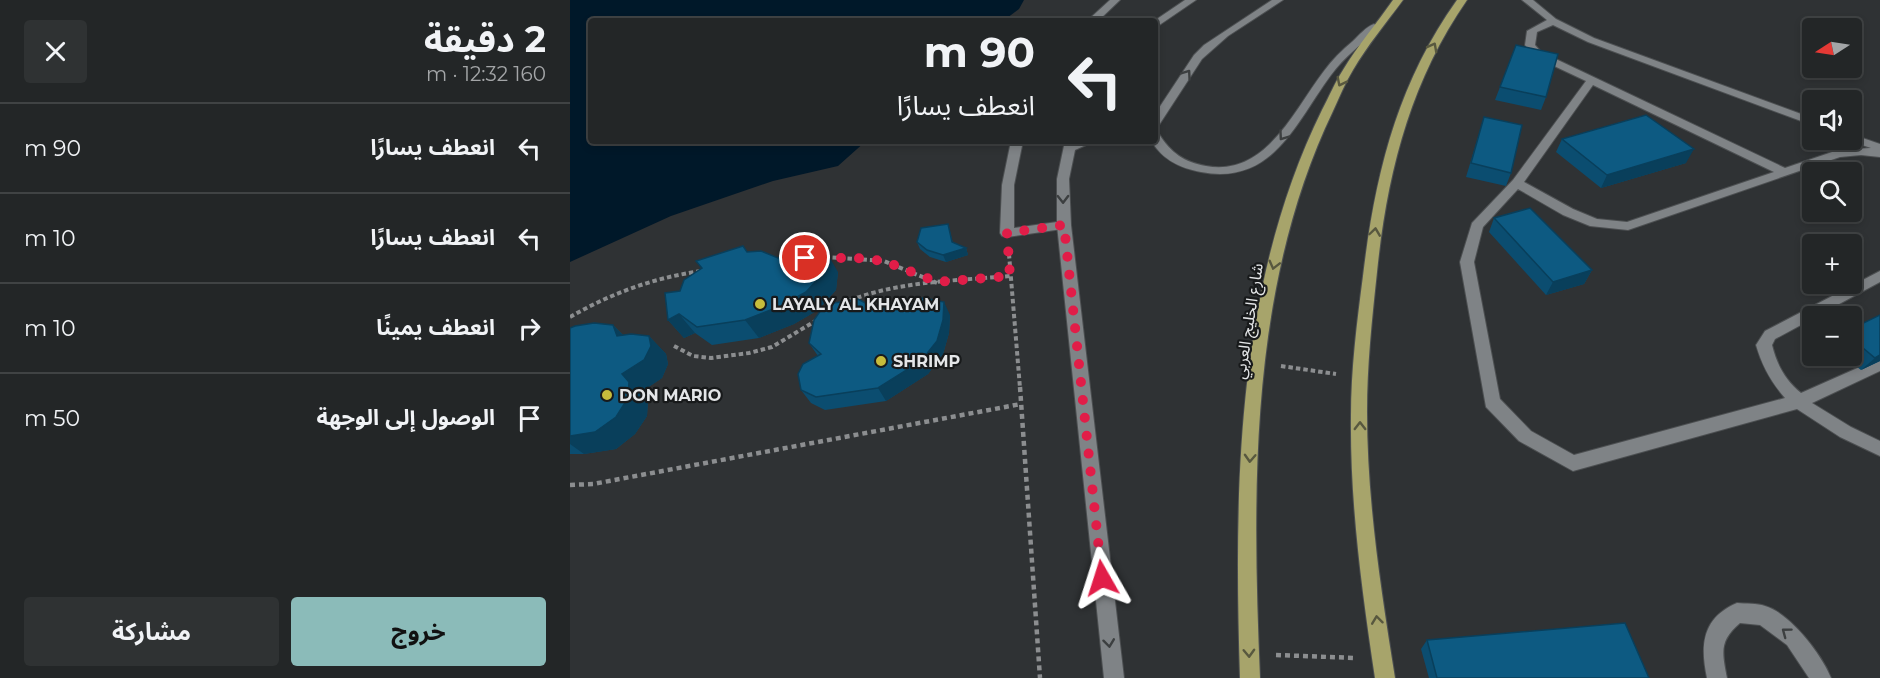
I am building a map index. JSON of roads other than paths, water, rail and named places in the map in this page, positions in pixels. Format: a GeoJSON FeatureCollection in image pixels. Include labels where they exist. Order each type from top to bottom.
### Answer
{"type":"FeatureCollection","features":[{"type":"Feature","properties":{"kind":"main road","name":"شارع الخليج العربي"},"geometry":{"type":"LineString","coordinates":[[1250,678],[1246,520],[1258,363],[1272,273],[1299,178],[1333,98],[1357,52],[1374,27],[1398,0]]}},
{"type":"Feature","properties":{"kind":"main road"},"geometry":{"type":"LineString","coordinates":[[1385,678],[1366,536],[1360,454],[1360,377],[1382,186],[1406,106],[1424,63],[1450,16],[1462,0]]}},
{"type":"Feature","properties":{"kind":"street"},"geometry":{"type":"LineString","coordinates":[[1095,18],[1115,0]]}},
{"type":"Feature","properties":{"kind":"street"},"geometry":{"type":"LineString","coordinates":[[1158,23],[1191,0]]}},
{"type":"Feature","properties":{"kind":"street"},"geometry":{"type":"LineString","coordinates":[[1158,115],[1198,57],[1224,34],[1278,0]]}},
{"type":"Feature","properties":{"kind":"street"},"geometry":{"type":"LineString","coordinates":[[1527,0],[1553,21],[1591,40],[1802,118]]}},
{"type":"Feature","properties":{"kind":"street"},"geometry":{"type":"LineString","coordinates":[[1553,21],[1532,31],[1530,45],[1537,54],[1786,173]]}},
{"type":"Feature","properties":{"kind":"street"},"geometry":{"type":"LineString","coordinates":[[1156,144],[1174,159],[1206,170],[1238,170],[1257,162],[1277,146],[1338,60],[1374,27]]}},
{"type":"Feature","properties":{"kind":"street"},"geometry":{"type":"LineString","coordinates":[[1591,81],[1517,183],[1477,226],[1467,262],[1492,402],[1525,436],[1573,463],[1800,402],[1880,364]]}},
{"type":"Feature","properties":{"kind":"street"},"geometry":{"type":"LineString","coordinates":[[1862,141],[1880,148]]}},
{"type":"Feature","properties":{"kind":"street"},"geometry":{"type":"LineString","coordinates":[[1016,144],[1008,185],[1007,233],[1064,225]]}},
{"type":"Feature","properties":{"kind":"street"},"geometry":{"type":"LineString","coordinates":[[1070,145],[1063,179],[1064,225],[1114,678]]}},
{"type":"Feature","properties":{"kind":"street"},"geometry":{"type":"LineString","coordinates":[[1517,183],[1568,212],[1595,223],[1628,226],[1838,154],[1880,153]]}},
{"type":"Feature","properties":{"kind":"street"},"geometry":{"type":"LineString","coordinates":[[1880,276],[1770,335],[1764,345],[1768,364],[1800,402],[1855,438],[1880,449]]}},
{"type":"Feature","properties":{"kind":"street"},"geometry":{"type":"LineString","coordinates":[[1717,678],[1712,654],[1718,629],[1737,613],[1764,615],[1794,638],[1821,678]]}},
{"type":"Feature","properties":{"kind":"water"},"geometry":{"type":"Polygon","coordinates":[[[570,0],[1024,0],[1019,9],[1007,18],[588,18],[588,144],[863,144],[838,166],[773,181],[671,216],[570,262],[570,0]]]}},
{"type":"Feature","properties":{"kind":"place","name":"LAYALY AL KHAYAM"},"geometry":{"type":"Point","coordinates":[760,304]}},
{"type":"Feature","properties":{"kind":"place","name":"SHRIMP"},"geometry":{"type":"Point","coordinates":[881,361]}},
{"type":"Feature","properties":{"kind":"place","name":"DON MARIO"},"geometry":{"type":"Point","coordinates":[607,395]}}]}
